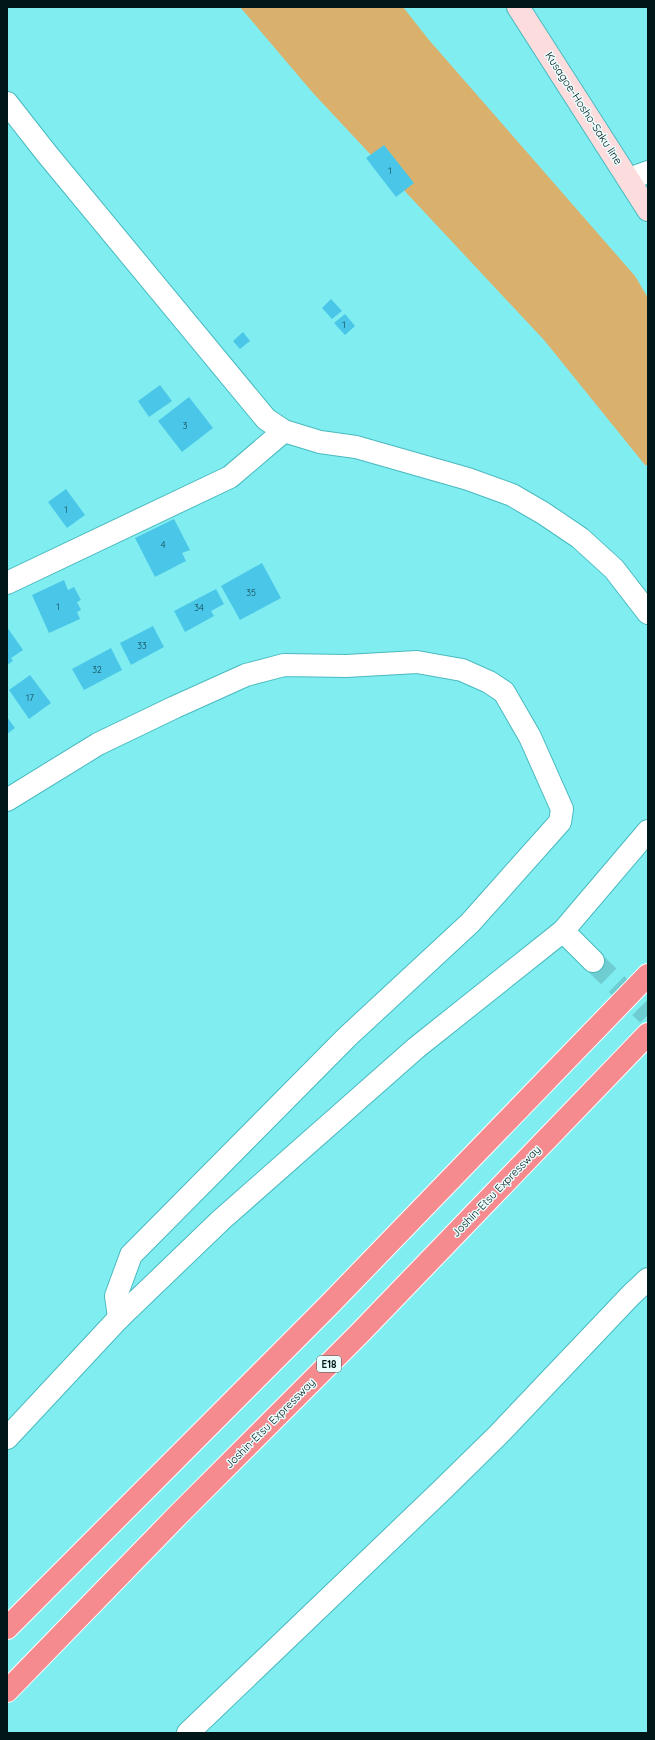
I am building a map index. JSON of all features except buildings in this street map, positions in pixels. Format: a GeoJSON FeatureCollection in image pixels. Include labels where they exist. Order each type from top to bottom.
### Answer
{"type":"FeatureCollection","features":[{"type":"Feature","properties":{"kind":"highway"},"geometry":{"type":"LineString","coordinates":[[7,1628],[339,1295],[648,975]]}},
{"type":"Feature","properties":{"kind":"highway","name":"Joshin-Etsu Expressway"},"geometry":{"type":"LineString","coordinates":[[7,1691],[178,1515],[359,1334],[648,1034]]}},
{"type":"Feature","properties":{"kind":"main road","name":"Kusagoe-Hosho-Saku line"},"geometry":{"type":"LineString","coordinates":[[518,7],[639,175],[648,210]]}},
{"type":"Feature","properties":{"kind":"street"},"geometry":{"type":"LineString","coordinates":[[7,103],[47,154],[266,419],[284,431],[320,442],[356,447],[461,476],[512,495],[543,513],[580,538],[614,569],[648,613]]}},
{"type":"Feature","properties":{"kind":"street"},"geometry":{"type":"LineString","coordinates":[[7,583],[230,477],[284,431]]}},
{"type":"Feature","properties":{"kind":"street"},"geometry":{"type":"LineString","coordinates":[[7,800],[98,744],[246,675],[284,665],[346,666],[417,662],[462,670],[489,682],[504,692],[530,737],[562,809],[560,822],[470,923],[346,1037],[131,1255],[116,1296],[119,1318]]}},
{"type":"Feature","properties":{"kind":"street"},"geometry":{"type":"LineString","coordinates":[[7,1438],[119,1318],[221,1220],[416,1048],[563,931],[648,831]]}},
{"type":"Feature","properties":{"kind":"street"},"geometry":{"type":"LineString","coordinates":[[563,931],[593,961]]}},
{"type":"Feature","properties":{"kind":"street"},"geometry":{"type":"LineString","coordinates":[[188,1733],[498,1435],[648,1279]]}},
{"type":"Feature","properties":{"kind":"shaded area"},"geometry":{"type":"Polygon","coordinates":[[[240,7],[403,7],[429,40],[635,276],[648,298],[648,465],[645,465],[544,340],[313,93],[240,7]]]}},
{"type":"Feature","properties":{"kind":"tunnel"},"geometry":{"type":"LineString","coordinates":[[593,961],[648,1015]]}}]}
